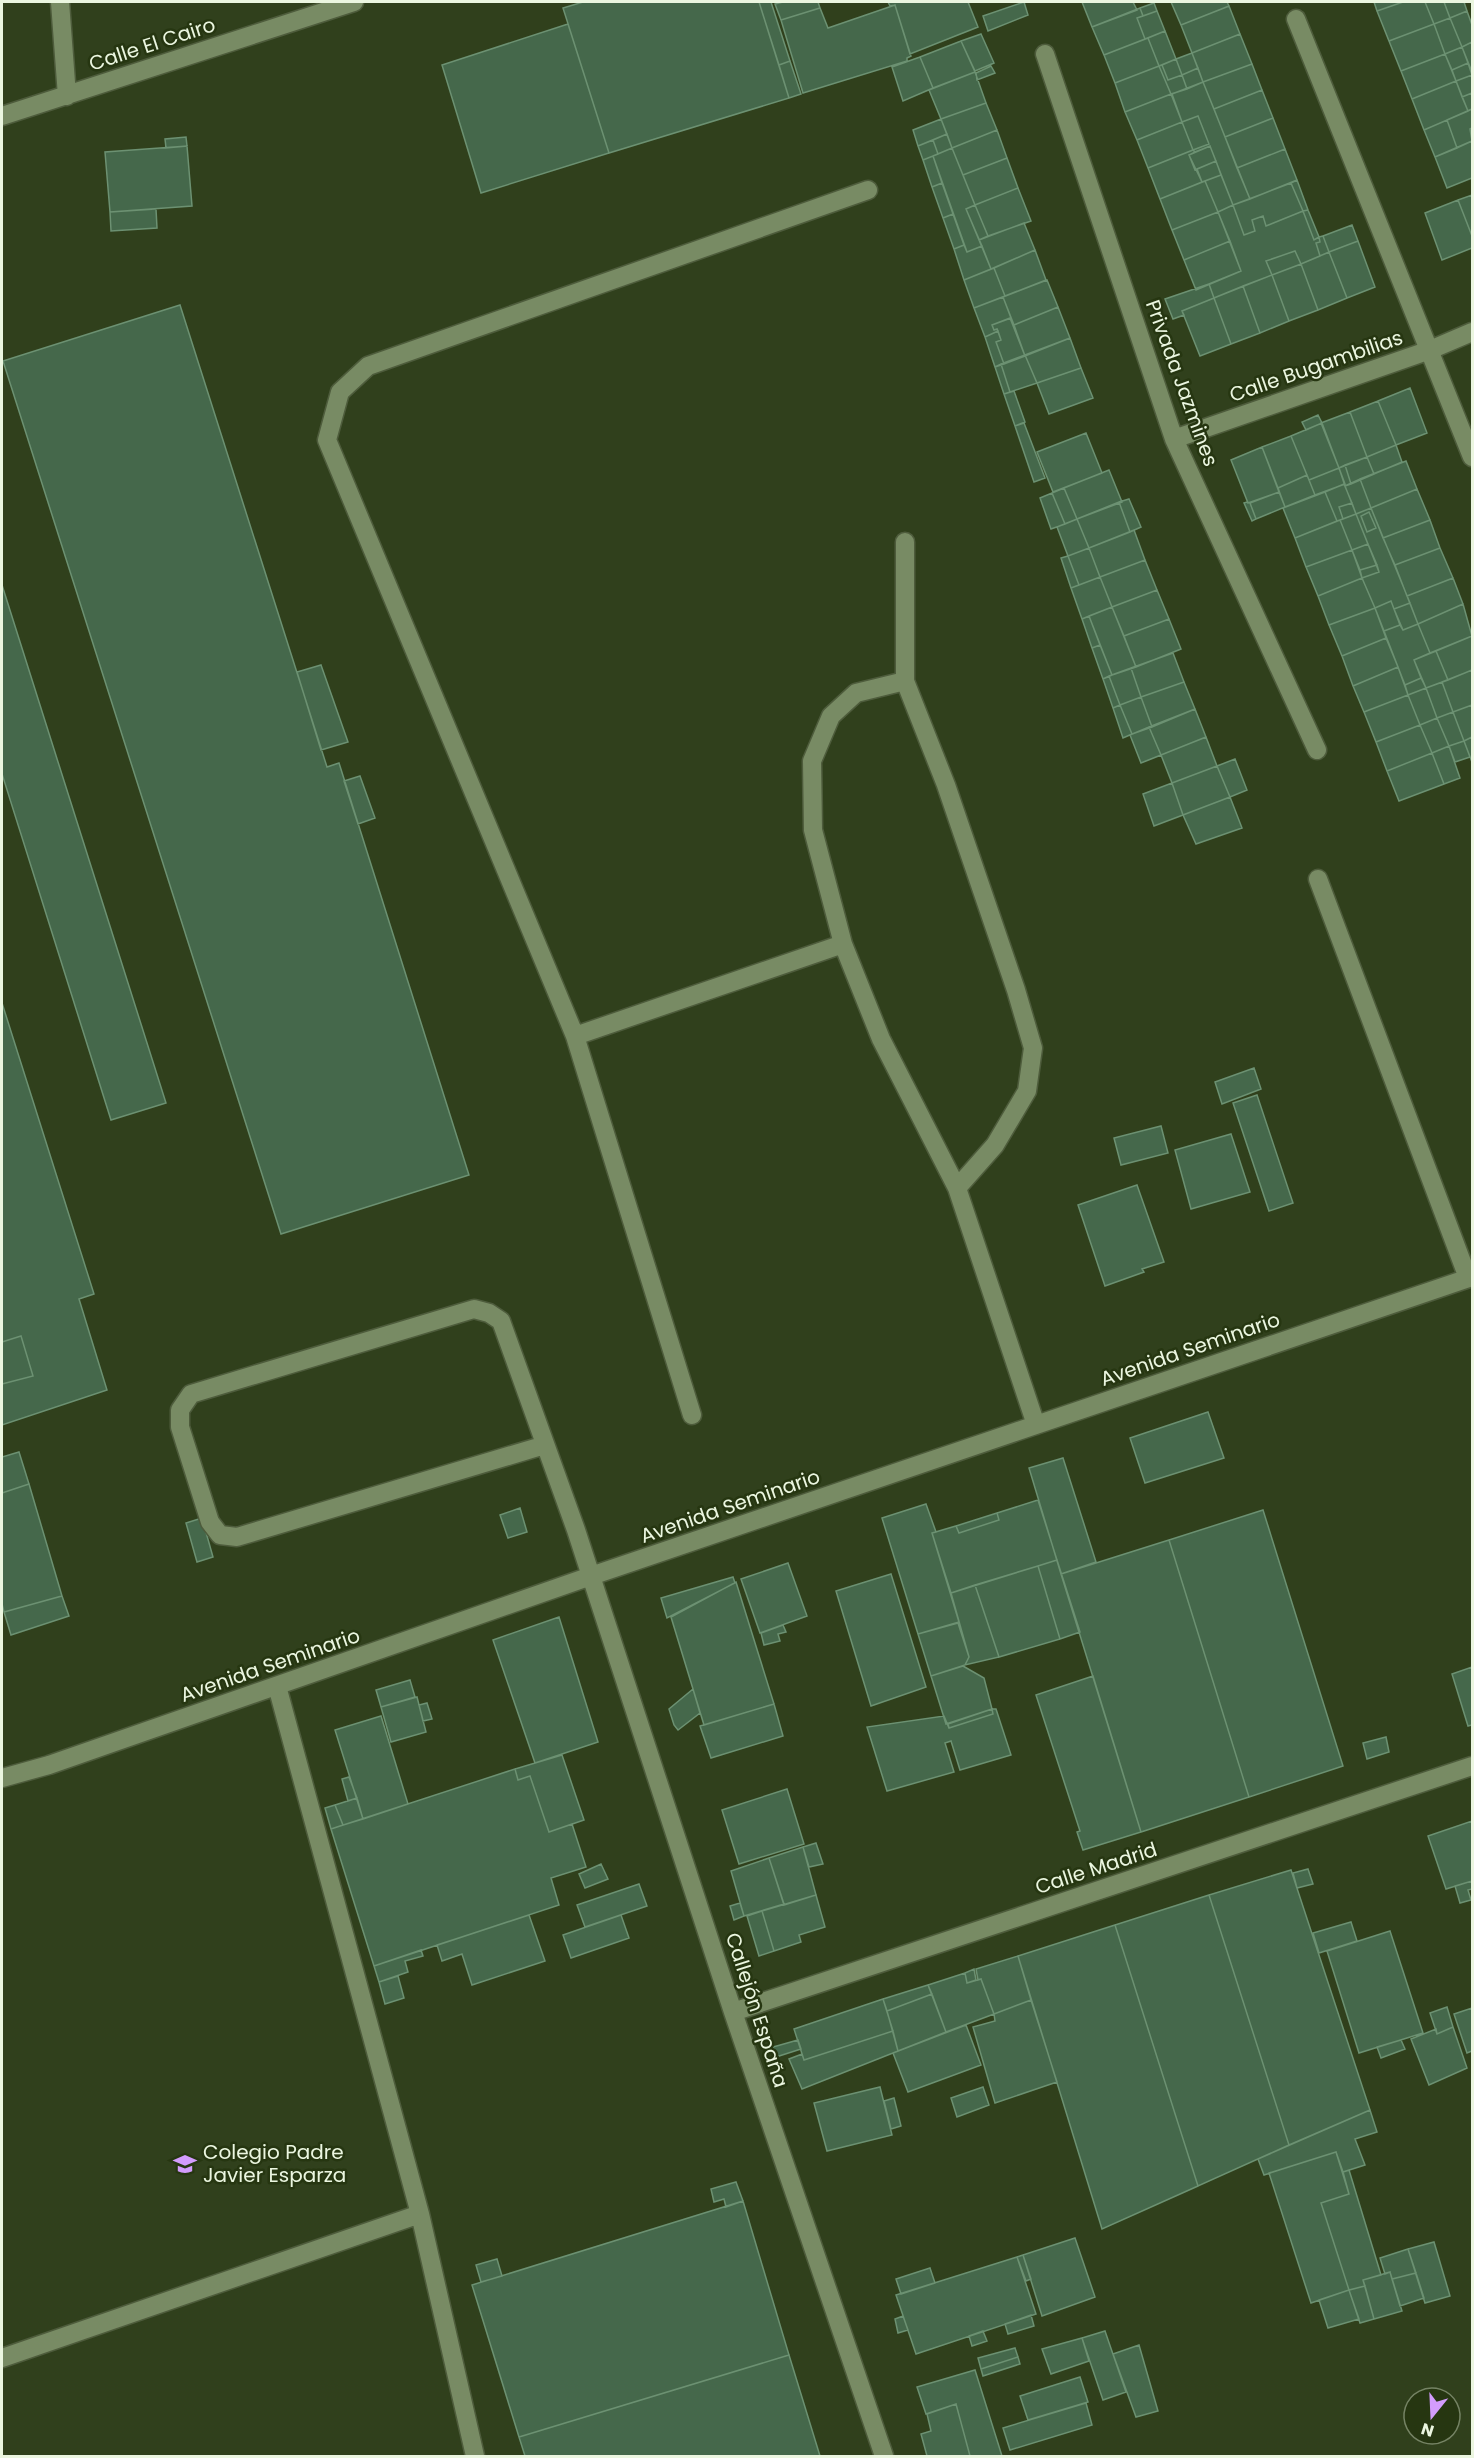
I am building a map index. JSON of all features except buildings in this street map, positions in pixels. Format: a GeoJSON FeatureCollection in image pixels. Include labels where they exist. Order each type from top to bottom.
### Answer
{"type":"FeatureCollection","features":[{"type":"Feature","properties":{"kind":"street"},"geometry":{"type":"LineString","coordinates":[[60,2],[67,96]]}},
{"type":"Feature","properties":{"kind":"street","name":"Calle El Cairo"},"geometry":{"type":"LineString","coordinates":[[2,116],[354,2]]}},
{"type":"Feature","properties":{"kind":"street"},"geometry":{"type":"LineString","coordinates":[[1296,19],[1473,457]]}},
{"type":"Feature","properties":{"kind":"street","name":"Privada Jazmines"},"geometry":{"type":"LineString","coordinates":[[1045,54],[1174,439],[1317,750]]}},
{"type":"Feature","properties":{"kind":"street"},"geometry":{"type":"LineString","coordinates":[[692,1415],[576,1036],[327,440],[340,392],[368,366],[868,190]]}},
{"type":"Feature","properties":{"kind":"street","name":"Calle Bugambilias"},"geometry":{"type":"LineString","coordinates":[[1174,439],[1430,350],[1473,332]]}},
{"type":"Feature","properties":{"kind":"street"},"geometry":{"type":"LineString","coordinates":[[905,542],[905,681],[946,785],[1016,990],[1033,1048],[1027,1091],[995,1145],[957,1188]]}},
{"type":"Feature","properties":{"kind":"street"},"geometry":{"type":"LineString","coordinates":[[905,681],[856,693],[831,716],[812,761],[813,830],[843,944],[881,1039],[957,1188],[1036,1425]]}},
{"type":"Feature","properties":{"kind":"street"},"geometry":{"type":"LineString","coordinates":[[1318,879],[1470,1278]]}},
{"type":"Feature","properties":{"kind":"street"},"geometry":{"type":"LineString","coordinates":[[576,1036],[843,944]]}},
{"type":"Feature","properties":{"kind":"street","name":"Avenida Seminario"},"geometry":{"type":"LineString","coordinates":[[2,1778],[49,1765],[591,1576],[1470,1278]]}},
{"type":"Feature","properties":{"kind":"street","name":"Callejón España"},"geometry":{"type":"LineString","coordinates":[[545,1444],[237,1537],[220,1535],[210,1522],[180,1427],[180,1410],[191,1394],[474,1309],[489,1313],[501,1321],[545,1444],[591,1576],[733,2012],[884,2457]]}},
{"type":"Feature","properties":{"kind":"street"},"geometry":{"type":"LineString","coordinates":[[277,1686],[420,2214],[475,2457]]}},
{"type":"Feature","properties":{"kind":"street","name":"Calle Madrid"},"geometry":{"type":"LineString","coordinates":[[733,2012],[1473,1766]]}},
{"type":"Feature","properties":{"kind":"street"},"geometry":{"type":"LineString","coordinates":[[2,2358],[420,2214]]}},
{"type":"Feature","properties":{"kind":"place","name":"Colegio Padre Javier Esparza"},"geometry":{"type":"Point","coordinates":[185,2164]}}]}
